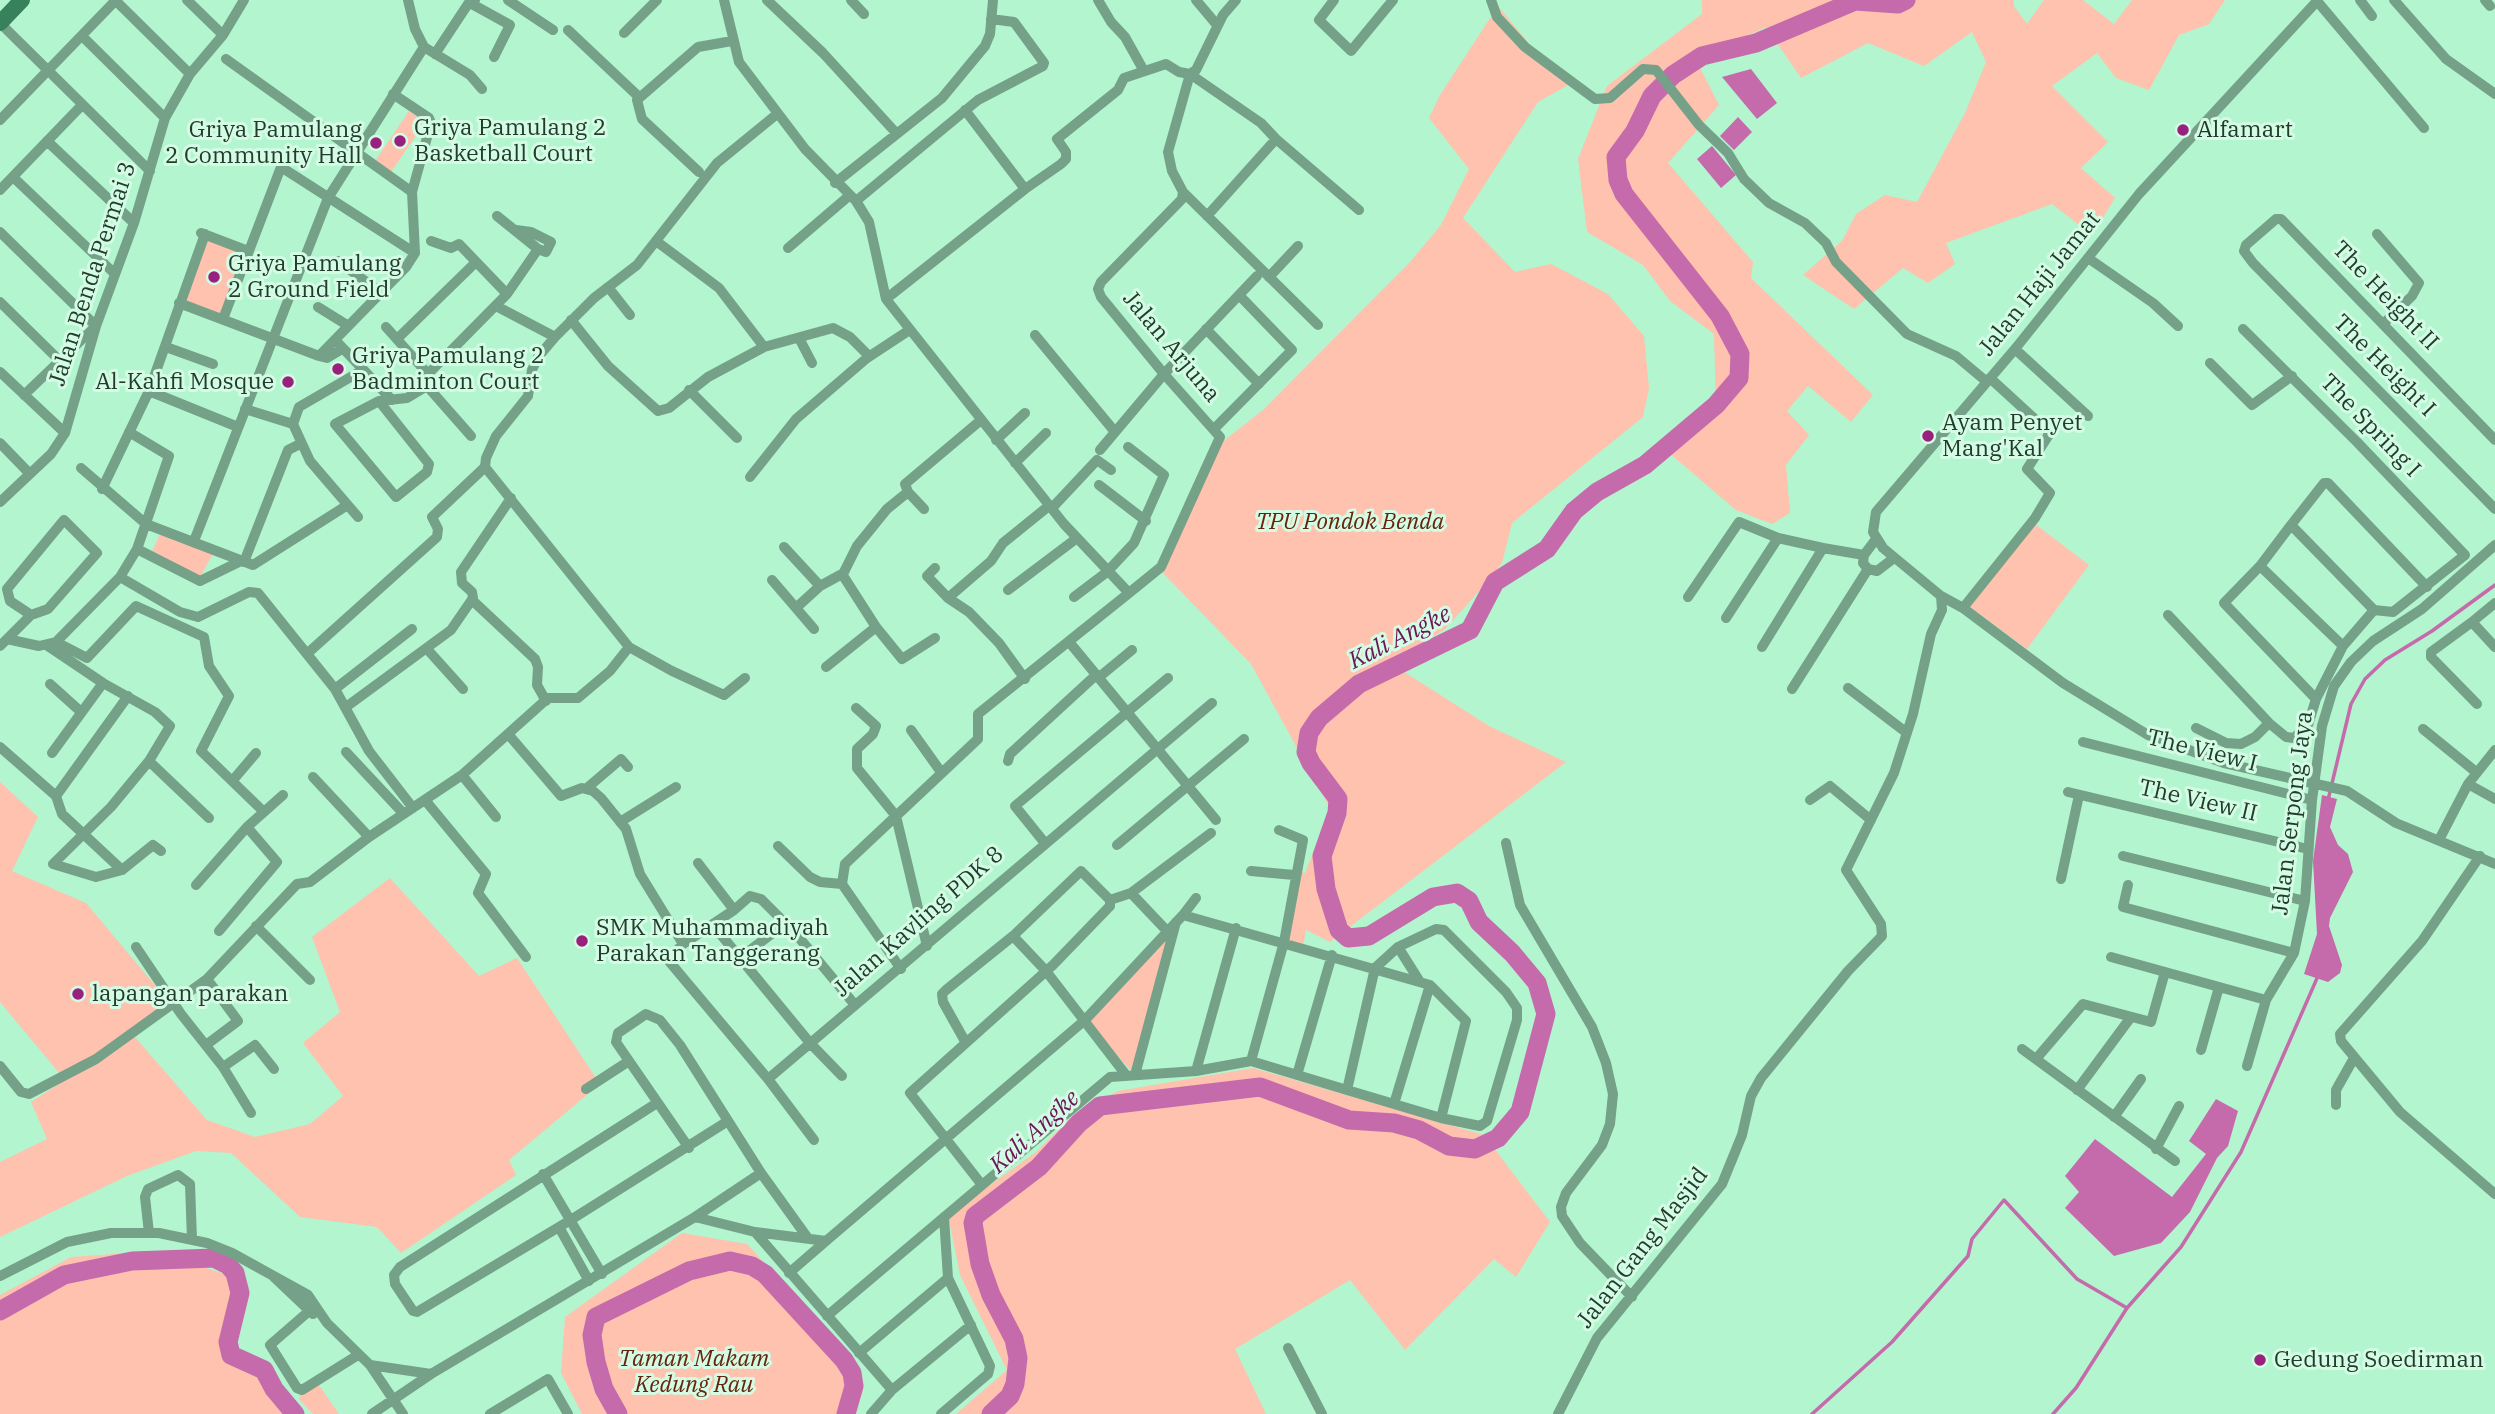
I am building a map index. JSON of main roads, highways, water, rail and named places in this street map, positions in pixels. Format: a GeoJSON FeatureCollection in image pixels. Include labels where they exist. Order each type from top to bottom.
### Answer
{"type":"FeatureCollection","features":[{"type":"Feature","properties":{"kind":"waterway","name":"Kali Angke"},"geometry":{"type":"LineString","coordinates":[[991,1414],[1010,1396],[1015,1384],[1018,1358],[1014,1339],[991,1295],[980,1264],[973,1223],[975,1216],[1039,1167],[1079,1123],[1100,1106],[1260,1087],[1349,1120],[1394,1123],[1419,1130],[1449,1146],[1475,1149],[1498,1138],[1520,1112],[1546,1014],[1537,983],[1512,953],[1479,922],[1469,901],[1457,893],[1433,897],[1369,936],[1348,938],[1339,930],[1326,889],[1322,856],[1337,813],[1338,799],[1306,752],[1309,733],[1319,718],[1359,684],[1470,630],[1495,582],[1547,549],[1574,511],[1597,492],[1645,465],[1716,405],[1739,378],[1740,354],[1720,316],[1624,194],[1618,180],[1616,157],[1635,131],[1652,96],[1673,75],[1702,56],[1756,43],[1855,1],[1898,4],[1906,0]]}},
{"type":"Feature","properties":{"kind":"waterway"},"geometry":{"type":"LineString","coordinates":[[2328,800],[2351,704],[2365,679],[2385,660],[2432,631],[2495,585]]}},
{"type":"Feature","properties":{"kind":"waterway"},"geometry":{"type":"LineString","coordinates":[[2053,1414],[2076,1388],[2127,1308],[2181,1247],[2241,1152],[2318,976]]}},
{"type":"Feature","properties":{"kind":"waterway"},"geometry":{"type":"LineString","coordinates":[[1812,1414],[1892,1342],[1968,1256],[1972,1239],[2004,1200],[2077,1279],[2127,1308]]}},
{"type":"Feature","properties":{"kind":"waterway","name":"Kali Angke"},"geometry":{"type":"LineString","coordinates":[[0,1311],[64,1275],[132,1261],[214,1258],[228,1265],[235,1273],[240,1293],[228,1342],[231,1355],[264,1370],[274,1389],[295,1414]]}},
{"type":"Feature","properties":{"kind":"waterway","name":"Kali Angke"},"geometry":{"type":"LineString","coordinates":[[618,1414],[604,1389],[596,1362],[592,1335],[596,1317],[689,1271],[730,1261],[752,1266],[765,1274],[844,1360],[852,1373],[854,1386],[846,1414]]}},
{"type":"Feature","properties":{"kind":"place","name":"Alfamart"},"geometry":{"type":"Point","coordinates":[2183,130]}},
{"type":"Feature","properties":{"kind":"place","name":"Griya Pamulang 2 Basketball Court"},"geometry":{"type":"Point","coordinates":[400,141]}},
{"type":"Feature","properties":{"kind":"place","name":"Griya Pamulang 2 Community Hall"},"geometry":{"type":"Point","coordinates":[376,143]}},
{"type":"Feature","properties":{"kind":"place","name":"Griya Pamulang 2 Ground Field"},"geometry":{"type":"Point","coordinates":[214,277]}},
{"type":"Feature","properties":{"kind":"place","name":"Griya Pamulang 2 Badminton Court"},"geometry":{"type":"Point","coordinates":[338,369]}},
{"type":"Feature","properties":{"kind":"place","name":"Al-Kahfi Mosque"},"geometry":{"type":"Point","coordinates":[288,382]}},
{"type":"Feature","properties":{"kind":"place","name":"Ayam Penyet Mang'Kal"},"geometry":{"type":"Point","coordinates":[1928,436]}},
{"type":"Feature","properties":{"kind":"place","name":"SMK Muhammadiyah Parakan Tanggerang"},"geometry":{"type":"Point","coordinates":[582,941]}},
{"type":"Feature","properties":{"kind":"place","name":"lapangan parakan"},"geometry":{"type":"Point","coordinates":[78,994]}},
{"type":"Feature","properties":{"kind":"place","name":"Gedung Soedirman"},"geometry":{"type":"Point","coordinates":[2260,1360]}},
{"type":"Feature","properties":{"kind":"park label","name":"TPU Pondok Benda"},"geometry":{"type":"Point","coordinates":[1350,522]}},
{"type":"Feature","properties":{"kind":"park label","name":"Taman Makam Kedung Rau"},"geometry":{"type":"Point","coordinates":[694,1372]}}]}
